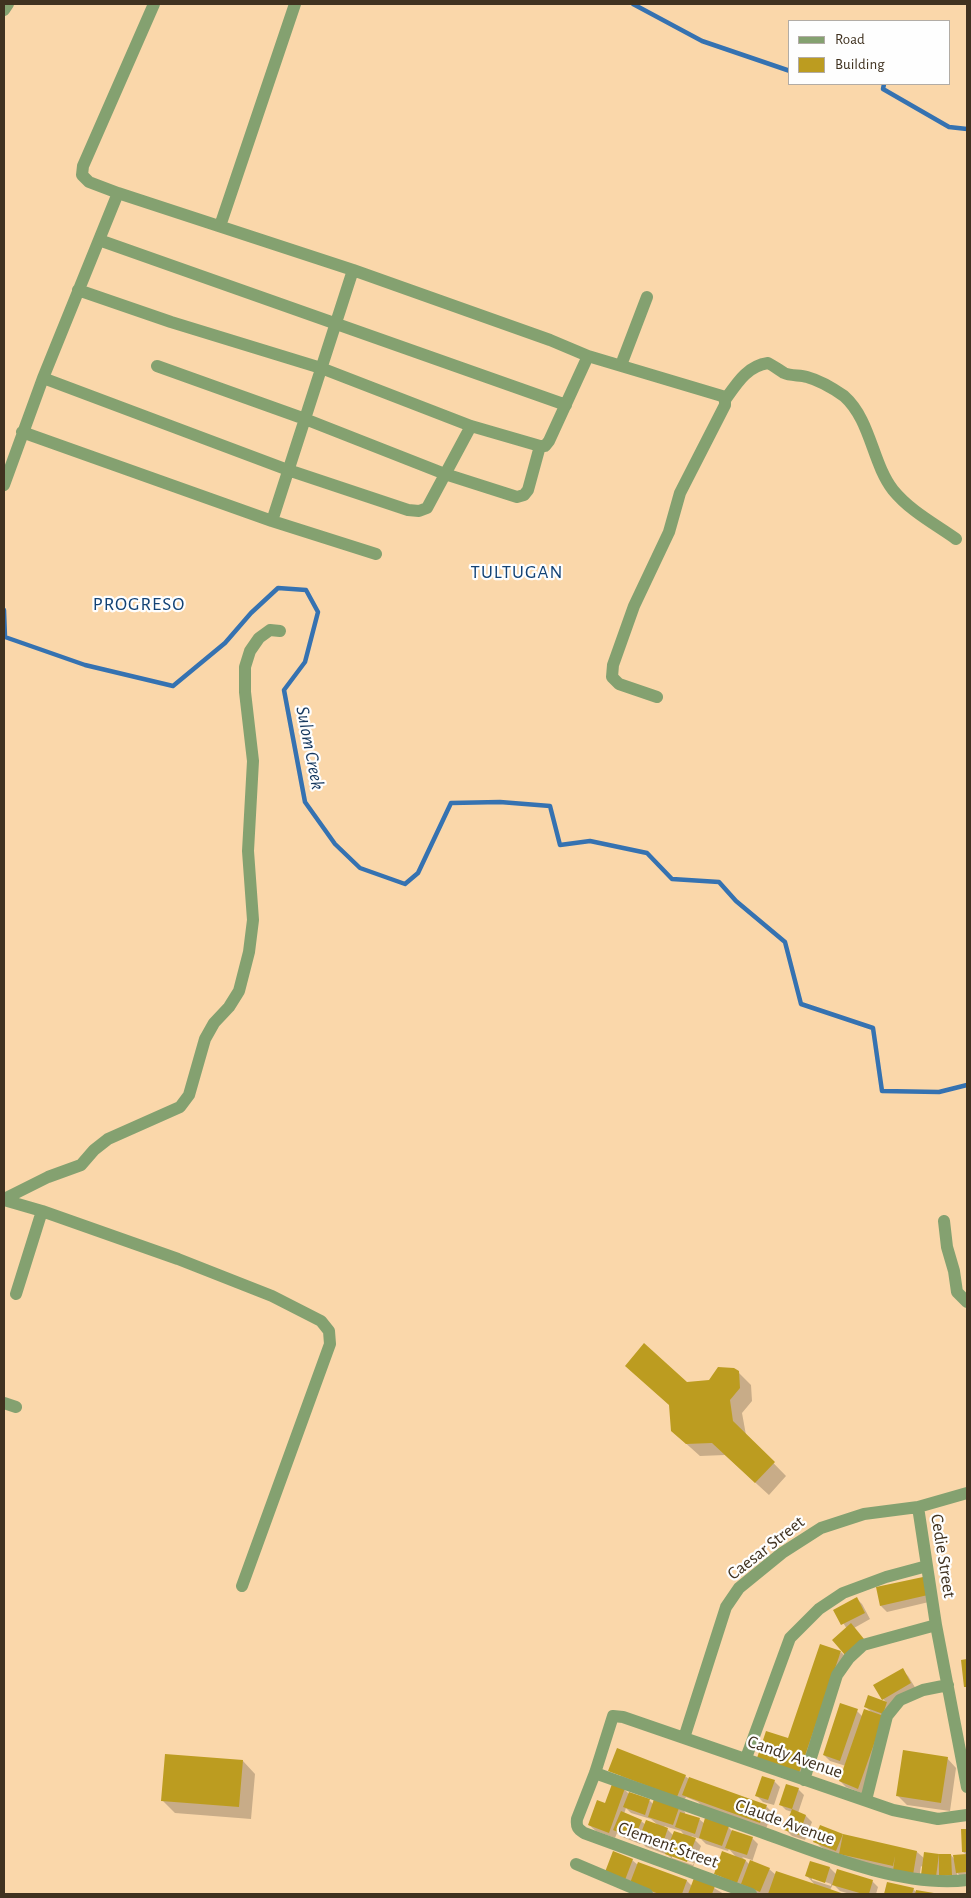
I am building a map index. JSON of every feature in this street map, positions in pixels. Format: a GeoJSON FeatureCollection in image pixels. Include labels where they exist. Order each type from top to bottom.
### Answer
{"type":"FeatureCollection","features":[{"type":"Feature","properties":{"kind":"street"},"geometry":{"type":"LineString","coordinates":[[4,10],[8,4]]}},
{"type":"Feature","properties":{"kind":"street"},"geometry":{"type":"LineString","coordinates":[[154,4],[82,166],[82,175],[89,182],[352,270],[550,340],[588,356],[722,396],[725,400]]}},
{"type":"Feature","properties":{"kind":"street"},"geometry":{"type":"LineString","coordinates":[[220,226],[295,4]]}},
{"type":"Feature","properties":{"kind":"street"},"geometry":{"type":"LineString","coordinates":[[4,485],[43,378],[118,193]]}},
{"type":"Feature","properties":{"kind":"street"},"geometry":{"type":"LineString","coordinates":[[99,240],[566,405]]}},
{"type":"Feature","properties":{"kind":"street"},"geometry":{"type":"LineString","coordinates":[[272,521],[352,270]]}},
{"type":"Feature","properties":{"kind":"street"},"geometry":{"type":"LineString","coordinates":[[78,290],[171,322],[321,368],[471,426],[540,446],[545,446],[549,441],[588,356]]}},
{"type":"Feature","properties":{"kind":"street"},"geometry":{"type":"LineString","coordinates":[[620,365],[647,297]]}},
{"type":"Feature","properties":{"kind":"street"},"geometry":{"type":"LineString","coordinates":[[658,698],[619,684],[612,677],[613,665],[634,606],[669,532],[680,493],[725,405],[725,400],[742,375],[759,364],[768,363],[785,374],[810,378],[844,396],[855,410],[867,433],[880,466],[893,490],[910,506],[956,539]]}},
{"type":"Feature","properties":{"kind":"street"},"geometry":{"type":"LineString","coordinates":[[157,366],[305,419],[445,474],[517,496],[524,495],[528,490],[540,446]]}},
{"type":"Feature","properties":{"kind":"street"},"geometry":{"type":"LineString","coordinates":[[43,378],[288,470],[408,510],[419,511],[427,508],[471,426]]}},
{"type":"Feature","properties":{"kind":"street"},"geometry":{"type":"LineString","coordinates":[[22,432],[272,521],[376,554]]}},
{"type":"Feature","properties":{"kind":"street"},"geometry":{"type":"LineString","coordinates":[[4,1199],[40,1181],[81,1165],[94,1150],[108,1139],[180,1106],[189,1095],[205,1039],[214,1023],[229,1007],[238,991],[249,952],[253,920],[248,851],[253,761],[245,692],[245,667],[250,651],[259,638],[270,630],[280,631]]}},
{"type":"Feature","properties":{"kind":"street"},"geometry":{"type":"LineString","coordinates":[[4,1199],[178,1259],[272,1296],[321,1322],[329,1331],[330,1344],[242,1586]]}},
{"type":"Feature","properties":{"kind":"street"},"geometry":{"type":"LineString","coordinates":[[16,1294],[42,1211]]}},
{"type":"Feature","properties":{"kind":"street"},"geometry":{"type":"LineString","coordinates":[[944,1221],[947,1247],[954,1271],[957,1292],[967,1302]]}},
{"type":"Feature","properties":{"kind":"street"},"geometry":{"type":"LineString","coordinates":[[4,1403],[16,1407]]}},
{"type":"Feature","properties":{"kind":"street","name":"Caesar Street"},"geometry":{"type":"LineString","coordinates":[[684,1738],[726,1607],[738,1588],[782,1553],[821,1528],[864,1514],[918,1507],[967,1493]]}},
{"type":"Feature","properties":{"kind":"street","name":"Cedie Street"},"geometry":{"type":"LineString","coordinates":[[918,1507],[936,1625],[967,1787]]}},
{"type":"Feature","properties":{"kind":"street"},"geometry":{"type":"LineString","coordinates":[[746,1758],[790,1638],[818,1609],[843,1593],[886,1577],[927,1566]]}},
{"type":"Feature","properties":{"kind":"street"},"geometry":{"type":"LineString","coordinates":[[804,1780],[837,1675],[849,1658],[863,1645],[936,1625]]}},
{"type":"Feature","properties":{"kind":"street"},"geometry":{"type":"LineString","coordinates":[[866,1800],[888,1716],[900,1700],[923,1690],[948,1685]]}},
{"type":"Feature","properties":{"kind":"street","name":"Candy Avenue"},"geometry":{"type":"LineString","coordinates":[[595,1773],[613,1716],[617,1715],[893,1810],[938,1819],[967,1815]]}},
{"type":"Feature","properties":{"kind":"street","name":"Clement Street"},"geometry":{"type":"LineString","coordinates":[[595,1773],[577,1819],[576,1826],[584,1833],[751,1894]]}},
{"type":"Feature","properties":{"kind":"street","name":"Claude Avenue"},"geometry":{"type":"LineString","coordinates":[[595,1773],[843,1862],[914,1879],[967,1880]]}},
{"type":"Feature","properties":{"kind":"street"},"geometry":{"type":"LineString","coordinates":[[576,1864],[647,1894]]}},
{"type":"Feature","properties":{"kind":"building"},"geometry":{"type":"Polygon","coordinates":[[[644,1343],[687,1382],[709,1380],[718,1367],[734,1368],[739,1371],[740,1388],[730,1400],[733,1421],[775,1462],[755,1483],[712,1443],[686,1444],[671,1431],[669,1405],[625,1366],[644,1343]]]}},
{"type":"Feature","properties":{"kind":"building"},"geometry":{"type":"Polygon","coordinates":[[[923,1577],[928,1595],[880,1606],[876,1587],[923,1577]]]}},
{"type":"Feature","properties":{"kind":"building"},"geometry":{"type":"Polygon","coordinates":[[[857,1597],[865,1613],[841,1625],[833,1610],[857,1597]]]}},
{"type":"Feature","properties":{"kind":"building"},"geometry":{"type":"Polygon","coordinates":[[[851,1623],[864,1639],[845,1655],[832,1640],[851,1623]]]}},
{"type":"Feature","properties":{"kind":"building"},"geometry":{"type":"Polygon","coordinates":[[[820,1644],[841,1651],[799,1773],[757,1758],[766,1731],[788,1738],[820,1644]]]}},
{"type":"Feature","properties":{"kind":"building"},"geometry":{"type":"Polygon","coordinates":[[[967,1659],[967,1687],[964,1687],[961,1660],[967,1659]]]}},
{"type":"Feature","properties":{"kind":"building"},"geometry":{"type":"Polygon","coordinates":[[[903,1668],[911,1683],[882,1700],[873,1685],[903,1668]]]}},
{"type":"Feature","properties":{"kind":"building"},"geometry":{"type":"Polygon","coordinates":[[[868,1695],[887,1702],[883,1714],[864,1707],[868,1695]]]}},
{"type":"Feature","properties":{"kind":"building"},"geometry":{"type":"Polygon","coordinates":[[[840,1703],[858,1709],[840,1761],[823,1755],[840,1703]]]}},
{"type":"Feature","properties":{"kind":"building"},"geometry":{"type":"Polygon","coordinates":[[[864,1709],[884,1716],[858,1789],[839,1781],[864,1709]]]}},
{"type":"Feature","properties":{"kind":"building"},"geometry":{"type":"Polygon","coordinates":[[[617,1748],[686,1775],[677,1797],[608,1771],[617,1748]]]}},
{"type":"Feature","properties":{"kind":"building"},"geometry":{"type":"Polygon","coordinates":[[[903,1750],[948,1757],[941,1803],[896,1796],[903,1750]]]}},
{"type":"Feature","properties":{"kind":"building"},"geometry":{"type":"Polygon","coordinates":[[[165,1754],[243,1760],[239,1807],[161,1801],[165,1754]]]}},
{"type":"Feature","properties":{"kind":"building"},"geometry":{"type":"Polygon","coordinates":[[[762,1776],[775,1780],[768,1800],[755,1796],[762,1776]]]}},
{"type":"Feature","properties":{"kind":"building"},"geometry":{"type":"Polygon","coordinates":[[[689,1777],[767,1805],[760,1823],[682,1795],[689,1777]]]}},
{"type":"Feature","properties":{"kind":"building"},"geometry":{"type":"Polygon","coordinates":[[[612,1784],[625,1788],[609,1833],[588,1825],[597,1800],[605,1803],[612,1784]]]}},
{"type":"Feature","properties":{"kind":"building"},"geometry":{"type":"Polygon","coordinates":[[[786,1784],[799,1788],[792,1809],[779,1805],[786,1784]]]}},
{"type":"Feature","properties":{"kind":"building"},"geometry":{"type":"Polygon","coordinates":[[[629,1792],[650,1799],[645,1815],[623,1807],[629,1792]]]}},
{"type":"Feature","properties":{"kind":"building"},"geometry":{"type":"Polygon","coordinates":[[[655,1796],[680,1805],[673,1825],[648,1817],[655,1796]]]}},
{"type":"Feature","properties":{"kind":"building"},"geometry":{"type":"Polygon","coordinates":[[[792,1809],[806,1815],[799,1835],[784,1830],[792,1809]]]}},
{"type":"Feature","properties":{"kind":"building"},"geometry":{"type":"Polygon","coordinates":[[[621,1811],[642,1820],[634,1839],[613,1830],[621,1811]]]}},
{"type":"Feature","properties":{"kind":"building"},"geometry":{"type":"Polygon","coordinates":[[[680,1812],[700,1818],[695,1834],[675,1827],[680,1812]]]}},
{"type":"Feature","properties":{"kind":"building"},"geometry":{"type":"Polygon","coordinates":[[[705,1818],[729,1826],[722,1846],[699,1838],[705,1818]]]}},
{"type":"Feature","properties":{"kind":"building"},"geometry":{"type":"Polygon","coordinates":[[[646,1820],[668,1828],[661,1849],[638,1841],[646,1820]]]}},
{"type":"Feature","properties":{"kind":"building"},"geometry":{"type":"Polygon","coordinates":[[[820,1825],[843,1834],[836,1851],[813,1842],[820,1825]]]}},
{"type":"Feature","properties":{"kind":"building"},"geometry":{"type":"Polygon","coordinates":[[[961,1829],[967,1829],[967,1852],[962,1852],[961,1829]]]}},
{"type":"Feature","properties":{"kind":"building"},"geometry":{"type":"Polygon","coordinates":[[[732,1830],[753,1837],[747,1855],[725,1848],[732,1830]]]}},
{"type":"Feature","properties":{"kind":"building"},"geometry":{"type":"Polygon","coordinates":[[[674,1831],[696,1838],[687,1862],[665,1854],[674,1831]]]}},
{"type":"Feature","properties":{"kind":"building"},"geometry":{"type":"Polygon","coordinates":[[[843,1834],[917,1851],[913,1875],[893,1871],[895,1856],[893,1866],[839,1854],[843,1834]]]}},
{"type":"Feature","properties":{"kind":"building"},"geometry":{"type":"Polygon","coordinates":[[[613,1851],[633,1859],[625,1880],[605,1872],[613,1851]]]}},
{"type":"Feature","properties":{"kind":"building"},"geometry":{"type":"Polygon","coordinates":[[[722,1851],[746,1860],[737,1883],[714,1874],[722,1851]]]}},
{"type":"Feature","properties":{"kind":"building"},"geometry":{"type":"Polygon","coordinates":[[[924,1852],[939,1854],[936,1877],[921,1875],[924,1852]]]}},
{"type":"Feature","properties":{"kind":"building"},"geometry":{"type":"Polygon","coordinates":[[[939,1854],[951,1854],[952,1875],[939,1876],[939,1854]]]}},
{"type":"Feature","properties":{"kind":"building"},"geometry":{"type":"Polygon","coordinates":[[[967,1854],[967,1872],[956,1873],[953,1855],[967,1854]]]}},
{"type":"Feature","properties":{"kind":"building"},"geometry":{"type":"Polygon","coordinates":[[[750,1860],[770,1868],[760,1892],[741,1884],[750,1860]]]}},
{"type":"Feature","properties":{"kind":"building"},"geometry":{"type":"Polygon","coordinates":[[[810,1861],[830,1867],[825,1883],[805,1876],[810,1861]]]}},
{"type":"Feature","properties":{"kind":"building"},"geometry":{"type":"Polygon","coordinates":[[[638,1862],[687,1880],[682,1894],[659,1894],[630,1883],[638,1862]]]}},
{"type":"Feature","properties":{"kind":"building"},"geometry":{"type":"Polygon","coordinates":[[[837,1869],[873,1880],[869,1894],[832,1885],[837,1869]]]}},
{"type":"Feature","properties":{"kind":"building"},"geometry":{"type":"Polygon","coordinates":[[[776,1871],[827,1888],[844,1894],[768,1894],[776,1871]]]}},
{"type":"Feature","properties":{"kind":"building"},"geometry":{"type":"Polygon","coordinates":[[[694,1878],[715,1886],[712,1894],[688,1894],[694,1878]]]}},
{"type":"Feature","properties":{"kind":"building"},"geometry":{"type":"Polygon","coordinates":[[[887,1882],[914,1888],[912,1894],[884,1894],[887,1882]]]}},
{"type":"Feature","properties":{"kind":"building"},"geometry":{"type":"Polygon","coordinates":[[[916,1890],[934,1893],[934,1894],[915,1894],[916,1890]]]}},
{"type":"Feature","properties":{"kind":"waterway"},"geometry":{"type":"LineString","coordinates":[[633,4],[702,41],[788,70]]}},
{"type":"Feature","properties":{"kind":"waterway"},"geometry":{"type":"LineString","coordinates":[[884,85],[883,89],[949,127],[967,129]]}},
{"type":"Feature","properties":{"kind":"waterway","name":"Sulom Creek"},"geometry":{"type":"LineString","coordinates":[[4,610],[5,637],[85,665],[173,686],[225,643],[251,613],[278,588],[306,590],[318,612],[305,662],[284,690],[305,802],[335,844],[360,868],[405,884],[418,873],[451,803],[500,802],[550,806],[560,845],[590,841],[647,853],[672,879],[719,882],[736,901],[785,942],[801,1004],[873,1028],[882,1091],[939,1092],[967,1085]]}},
{"type":"Feature","properties":{"kind":"district","name":"TULTUGAN"},"geometry":{"type":"Point","coordinates":[517,572]}},
{"type":"Feature","properties":{"kind":"district","name":"PROGRESO"},"geometry":{"type":"Point","coordinates":[139,604]}}]}
